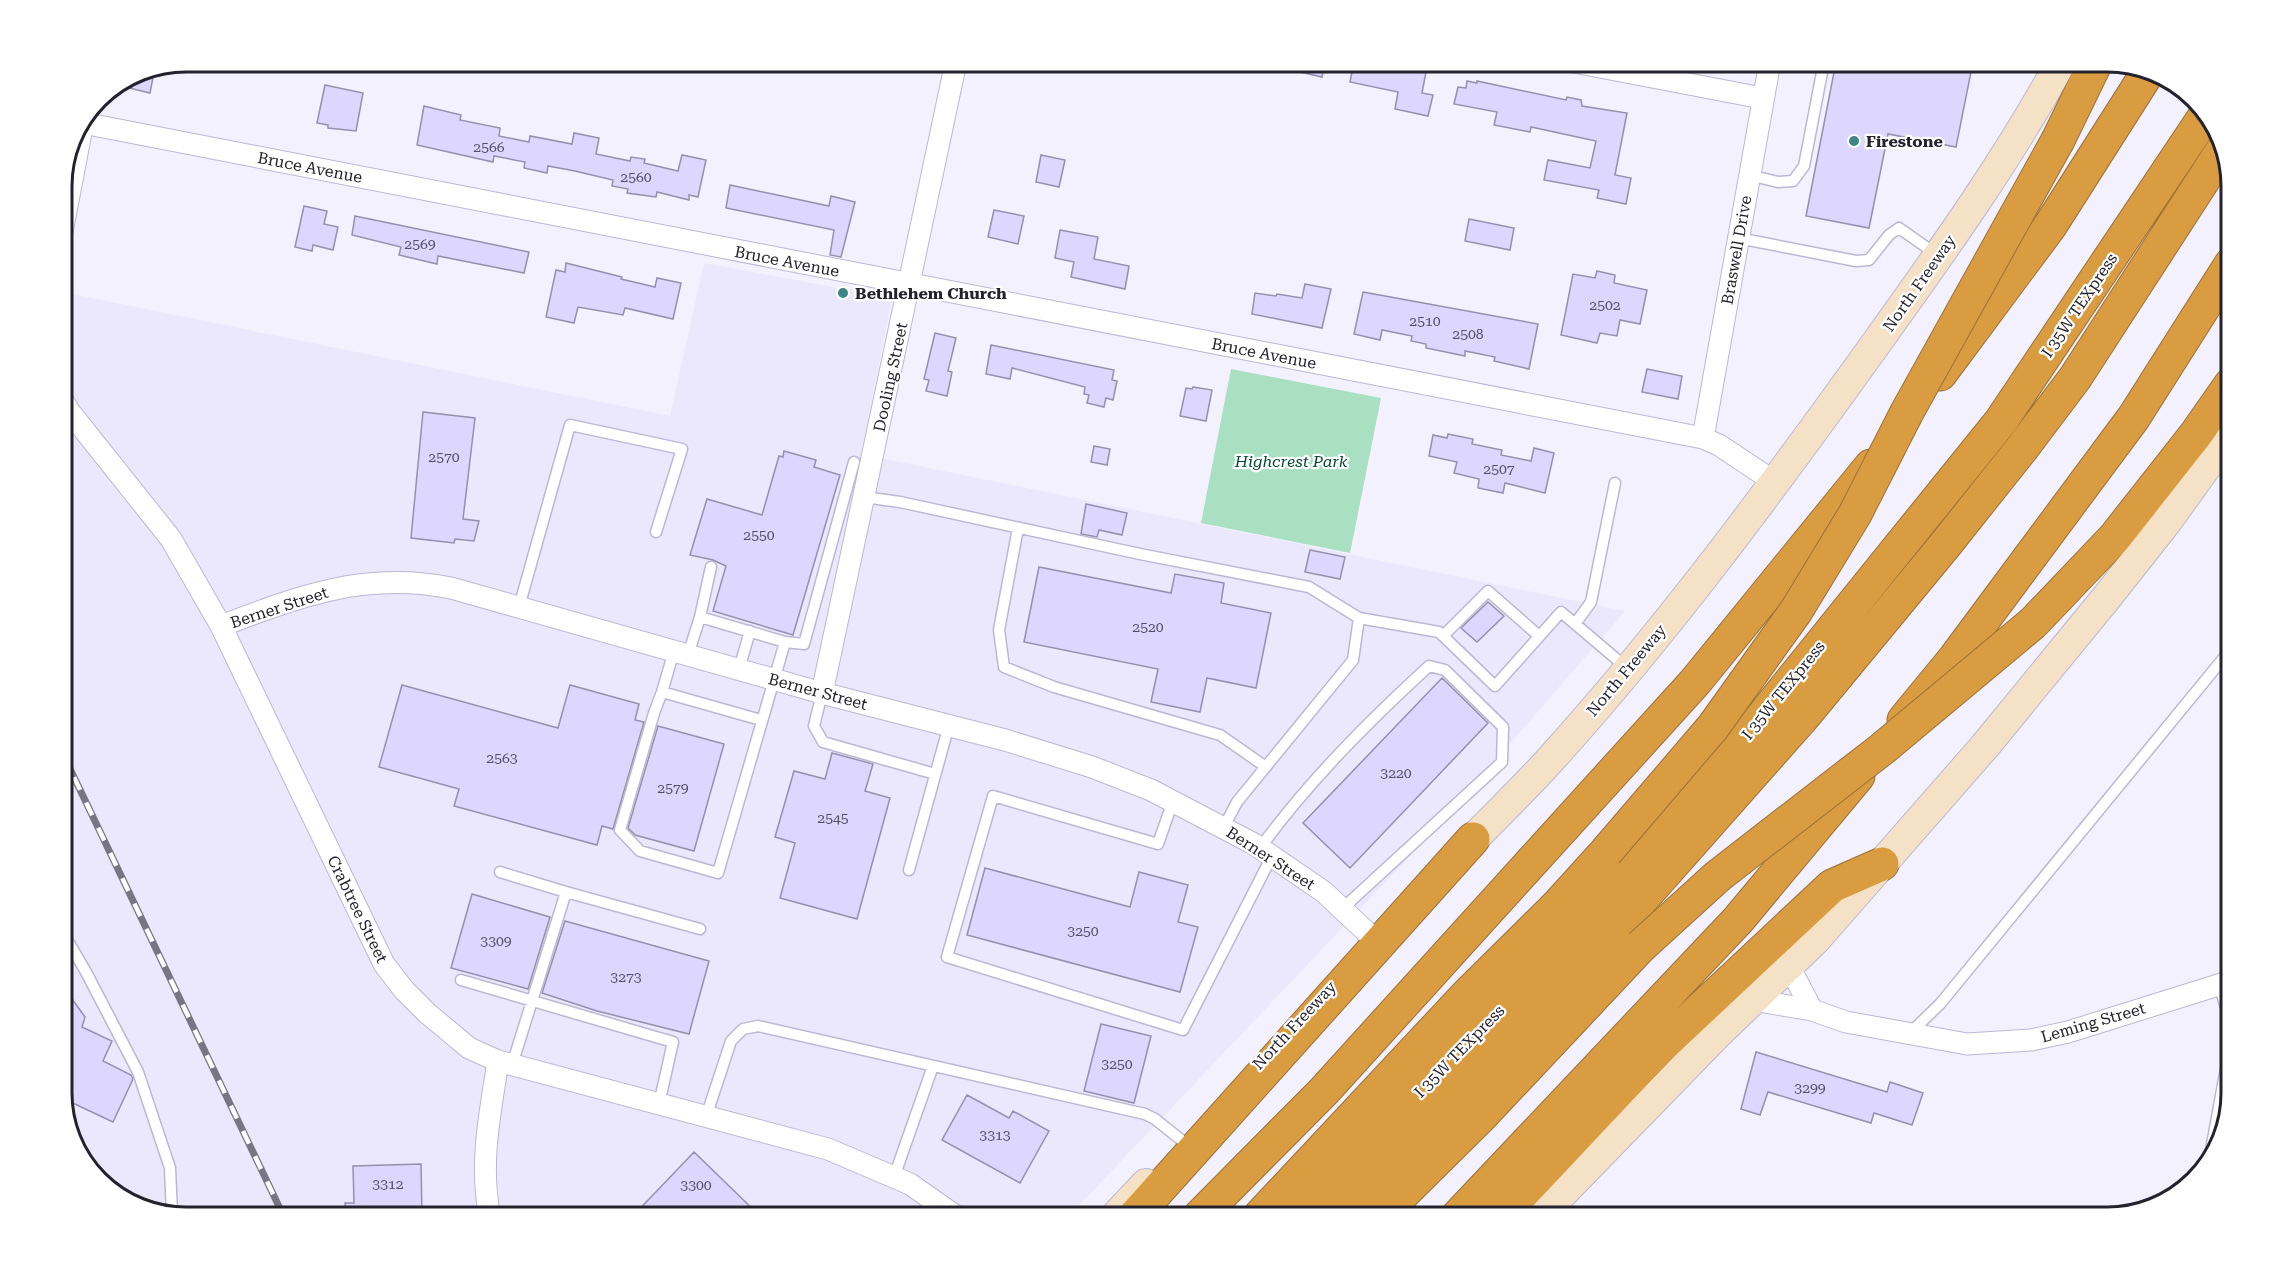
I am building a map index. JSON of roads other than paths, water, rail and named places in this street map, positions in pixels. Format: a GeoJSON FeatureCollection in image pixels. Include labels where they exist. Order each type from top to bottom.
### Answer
{"type":"FeatureCollection","features":[{"type":"Feature","properties":{"kind":"highway"},"geometry":{"type":"LineString","coordinates":[[1269,1207],[1467,995],[1557,906],[1713,728],[1796,611],[1855,514],[1907,412],[2058,140],[2091,72]]}},
{"type":"Feature","properties":{"kind":"highway"},"geometry":{"type":"LineString","coordinates":[[1210,1207],[1324,1091],[1695,682],[1889,443],[2050,226],[2144,78]]}},
{"type":"Feature","properties":{"kind":"highway","name":"I 35W TEXpress"},"geometry":{"type":"LineString","coordinates":[[1310,1207],[1589,916],[1746,737],[2001,421],[2201,121]]}},
{"type":"Feature","properties":{"kind":"highway","name":"I 35W TEXpress"},"geometry":{"type":"LineString","coordinates":[[1350,1207],[1610,935],[1810,709],[1945,545],[2075,378],[2218,158]]}},
{"type":"Feature","properties":{"kind":"highway"},"geometry":{"type":"LineString","coordinates":[[1467,1207],[1738,920],[1955,658],[2134,417],[2221,280]]}},
{"type":"Feature","properties":{"kind":"highway"},"geometry":{"type":"LineString","coordinates":[[1390,1207],[1483,1114],[1641,946],[1718,876],[1882,749],[2032,623],[2115,537],[2196,434],[2221,398]]}},
{"type":"Feature","properties":{"kind":"highway"},"geometry":{"type":"LineString","coordinates":[[1144,1207],[1473,839]]}},
{"type":"Feature","properties":{"kind":"highway"},"geometry":{"type":"LineString","coordinates":[[1510,1207],[1657,1050],[1832,886],[1882,864]]}},
{"type":"Feature","properties":{"kind":"main road","name":"North Freeway"},"geometry":{"type":"LineString","coordinates":[[1125,1207],[1375,940],[1550,760],[1628,668],[1776,483],[1938,256],[2042,97],[2056,72]]}},
{"type":"Feature","properties":{"kind":"main road"},"geometry":{"type":"LineString","coordinates":[[1550,1207],[1716,1035],[1815,940],[1985,746],[2221,455]]}},
{"type":"Feature","properties":{"kind":"street","name":"Dooling Street"},"geometry":{"type":"LineString","coordinates":[[822,693],[954,72]]}},
{"type":"Feature","properties":{"kind":"street"},"geometry":{"type":"LineString","coordinates":[[1626,72],[1762,98]]}},
{"type":"Feature","properties":{"kind":"street","name":"Braswell Drive"},"geometry":{"type":"LineString","coordinates":[[1703,438],[1768,72]]}},
{"type":"Feature","properties":{"kind":"street","name":"Bruce Avenue"},"geometry":{"type":"LineString","coordinates":[[91,121],[909,284],[1703,438],[1719,445],[1776,483]]}},
{"type":"Feature","properties":{"kind":"street"},"geometry":{"type":"LineString","coordinates":[[72,181],[79,148]]}},
{"type":"Feature","properties":{"kind":"street","name":"Crabtree Street"},"geometry":{"type":"LineString","coordinates":[[72,415],[171,539],[221,626],[384,964],[404,990],[427,1013],[469,1048],[505,1063],[828,1149],[910,1184],[942,1207]]}},
{"type":"Feature","properties":{"kind":"street","name":"Berner Street"},"geometry":{"type":"LineString","coordinates":[[221,626],[287,601],[326,590],[369,582],[422,582],[451,588],[822,693],[1005,740],[1092,768],[1173,801],[1266,852],[1324,892],[1375,940]]}},
{"type":"Feature","properties":{"kind":"street"},"geometry":{"type":"LineString","coordinates":[[1789,966],[1812,1010]]}},
{"type":"Feature","properties":{"kind":"street","name":"Leming Street"},"geometry":{"type":"LineString","coordinates":[[1753,1000],[1812,1010],[1846,1022],[1967,1044],[2031,1040],[2068,1032],[2221,984]]}},
{"type":"Feature","properties":{"kind":"street"},"geometry":{"type":"LineString","coordinates":[[488,1207],[484,1162],[505,1063]]}},
{"type":"Feature","properties":{"kind":"lane"},"geometry":{"type":"LineString","coordinates":[[1749,175],[1778,182],[1793,181],[1804,166],[1822,72]]}},
{"type":"Feature","properties":{"kind":"lane"},"geometry":{"type":"LineString","coordinates":[[1738,238],[1856,261],[1869,260],[1889,235],[1899,228],[1938,256]]}},
{"type":"Feature","properties":{"kind":"lane"},"geometry":{"type":"LineString","coordinates":[[519,607],[570,424],[682,449],[656,532]]}},
{"type":"Feature","properties":{"kind":"lane"},"geometry":{"type":"LineString","coordinates":[[700,617],[785,642],[804,644],[854,462]]}},
{"type":"Feature","properties":{"kind":"lane"},"geometry":{"type":"LineString","coordinates":[[1575,624],[1591,602],[1615,483]]}},
{"type":"Feature","properties":{"kind":"lane"},"geometry":{"type":"LineString","coordinates":[[864,497],[900,502],[1309,587],[1359,618],[1440,632],[1495,686],[1561,612],[1628,668]]}},
{"type":"Feature","properties":{"kind":"lane"},"geometry":{"type":"LineString","coordinates":[[1018,528],[999,630],[1004,667],[1054,687],[1220,735],[1266,767]]}},
{"type":"Feature","properties":{"kind":"lane"},"geometry":{"type":"LineString","coordinates":[[711,567],[700,617],[662,692],[654,713],[620,830],[640,851],[718,873],[785,642]]}},
{"type":"Feature","properties":{"kind":"lane"},"geometry":{"type":"LineString","coordinates":[[1443,636],[1488,591],[1539,636]]}},
{"type":"Feature","properties":{"kind":"lane"},"geometry":{"type":"LineString","coordinates":[[1224,827],[1237,802],[1353,660],[1359,618]]}},
{"type":"Feature","properties":{"kind":"lane"},"geometry":{"type":"LineString","coordinates":[[739,669],[750,631]]}},
{"type":"Feature","properties":{"kind":"lane"},"geometry":{"type":"LineString","coordinates":[[1908,1034],[1940,1004],[2221,661]]}},
{"type":"Feature","properties":{"kind":"lane"},"geometry":{"type":"LineString","coordinates":[[1173,801],[1158,844],[993,796],[947,957],[1183,1030],[1286,813],[1343,749],[1429,666],[1445,670],[1503,728],[1502,762],[1342,909]]}},
{"type":"Feature","properties":{"kind":"lane"},"geometry":{"type":"LineString","coordinates":[[662,692],[761,720]]}},
{"type":"Feature","properties":{"kind":"lane"},"geometry":{"type":"LineString","coordinates":[[822,693],[814,726],[823,742],[935,774]]}},
{"type":"Feature","properties":{"kind":"lane"},"geometry":{"type":"LineString","coordinates":[[909,870],[949,725]]}},
{"type":"Feature","properties":{"kind":"lane"},"geometry":{"type":"LineString","coordinates":[[500,872],[700,929]]}},
{"type":"Feature","properties":{"kind":"lane"},"geometry":{"type":"LineString","coordinates":[[505,1063],[533,1001],[566,892]]}},
{"type":"Feature","properties":{"kind":"lane"},"geometry":{"type":"LineString","coordinates":[[72,948],[138,1072],[170,1168],[172,1206]]}},
{"type":"Feature","properties":{"kind":"lane"},"geometry":{"type":"LineString","coordinates":[[461,980],[673,1042],[659,1104]]}},
{"type":"Feature","properties":{"kind":"lane"},"geometry":{"type":"LineString","coordinates":[[706,1117],[731,1041],[743,1029],[758,1026],[1145,1114],[1155,1119],[1185,1143]]}},
{"type":"Feature","properties":{"kind":"lane"},"geometry":{"type":"LineString","coordinates":[[894,1177],[933,1066]]}},
{"type":"Feature","properties":{"kind":"lane"},"geometry":{"type":"LineString","coordinates":[[2215,1130],[2220,1101]]}},
{"type":"Feature","properties":{"kind":"railway"},"geometry":{"type":"LineString","coordinates":[[72,773],[279,1207]]}},
{"type":"Feature","properties":{"kind":"place","name":"Firestone"},"geometry":{"type":"Point","coordinates":[1854,141]}},
{"type":"Feature","properties":{"kind":"place","name":"Bethlehem Church"},"geometry":{"type":"Point","coordinates":[843,293]}},
{"type":"Feature","properties":{"kind":"park label","name":"Highcrest Park"},"geometry":{"type":"Point","coordinates":[1291,461]}}]}
